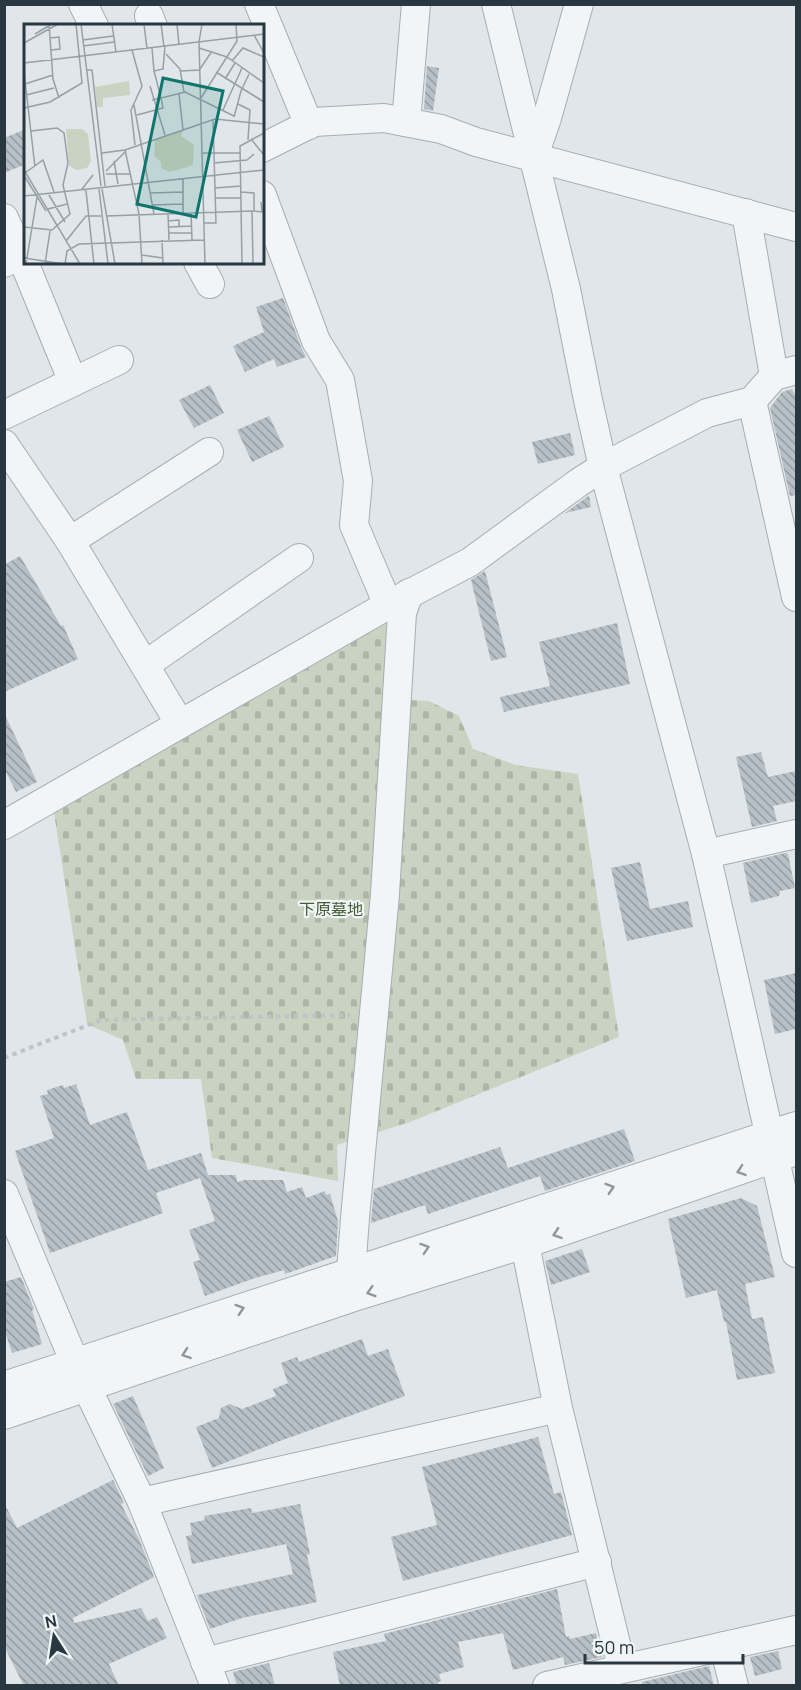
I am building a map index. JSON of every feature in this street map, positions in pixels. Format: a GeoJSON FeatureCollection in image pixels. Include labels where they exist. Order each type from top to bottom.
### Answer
{"type":"FeatureCollection","features":[{"type":"Feature","properties":{"kind":"street"},"geometry":{"type":"LineString","coordinates":[[83,4],[93,24]]}},
{"type":"Feature","properties":{"kind":"street"},"geometry":{"type":"LineString","coordinates":[[259,4],[309,125]]}},
{"type":"Feature","properties":{"kind":"street"},"geometry":{"type":"LineString","coordinates":[[406,122],[416,4]]}},
{"type":"Feature","properties":{"kind":"street"},"geometry":{"type":"LineString","coordinates":[[496,4],[566,289],[603,467],[706,854],[780,1149],[796,1253]]}},
{"type":"Feature","properties":{"kind":"street"},"geometry":{"type":"LineString","coordinates":[[534,156],[548,118],[579,4]]}},
{"type":"Feature","properties":{"kind":"street"},"geometry":{"type":"LineString","coordinates":[[264,147],[314,122],[384,118],[441,129],[476,142],[796,227]]}},
{"type":"Feature","properties":{"kind":"street"},"geometry":{"type":"LineString","coordinates":[[264,200],[316,341],[340,380],[358,481],[354,525],[399,599],[402,613],[385,894],[351,1272]]}},
{"type":"Feature","properties":{"kind":"street"},"geometry":{"type":"LineString","coordinates":[[4,825],[399,599],[470,562],[603,467],[707,413],[752,400],[785,373],[746,213]]}},
{"type":"Feature","properties":{"kind":"street"},"geometry":{"type":"LineString","coordinates":[[4,218],[17,258],[73,382]]}},
{"type":"Feature","properties":{"kind":"street"},"geometry":{"type":"LineString","coordinates":[[4,415],[119,360]]}},
{"type":"Feature","properties":{"kind":"street"},"geometry":{"type":"LineString","coordinates":[[752,400],[796,597]]}},
{"type":"Feature","properties":{"kind":"street"},"geometry":{"type":"LineString","coordinates":[[4,444],[70,541],[180,724]]}},
{"type":"Feature","properties":{"kind":"street"},"geometry":{"type":"LineString","coordinates":[[70,541],[209,452]]}},
{"type":"Feature","properties":{"kind":"street"},"geometry":{"type":"LineString","coordinates":[[145,665],[299,558]]}},
{"type":"Feature","properties":{"kind":"street"},"geometry":{"type":"LineString","coordinates":[[706,854],[796,834]]}},
{"type":"Feature","properties":{"kind":"street"},"geometry":{"type":"LineString","coordinates":[[4,1386],[81,1375],[351,1298],[525,1244],[780,1149],[796,1126]]}},
{"type":"Feature","properties":{"kind":"street"},"geometry":{"type":"LineString","coordinates":[[4,1415],[81,1375],[351,1272],[780,1149]]}},
{"type":"Feature","properties":{"kind":"street"},"geometry":{"type":"LineString","coordinates":[[4,1194],[81,1375],[141,1502],[210,1674],[597,1562]]}},
{"type":"Feature","properties":{"kind":"street"},"geometry":{"type":"LineString","coordinates":[[525,1244],[558,1408],[622,1668]]}},
{"type":"Feature","properties":{"kind":"street"},"geometry":{"type":"LineString","coordinates":[[141,1502],[558,1408]]}},
{"type":"Feature","properties":{"kind":"street"},"geometry":{"type":"LineString","coordinates":[[547,1686],[796,1630]]}},
{"type":"Feature","properties":{"kind":"street"},"geometry":{"type":"LineString","coordinates":[[724,1646],[734,1686]]}},
{"type":"Feature","properties":{"kind":"path"},"geometry":{"type":"LineString","coordinates":[[4,1058],[101,1020],[374,1014]]}},
{"type":"Feature","properties":{"kind":"green space","name":"下原墓地"},"geometry":{"type":"Polygon","coordinates":[[[392,605],[382,699],[429,701],[459,716],[473,749],[515,765],[578,774],[619,1037],[410,1122],[337,1145],[338,1181],[212,1158],[201,1079],[136,1079],[123,1040],[87,1024],[52,800],[392,605]]]}},
{"type":"Feature","properties":{"kind":"building"},"geometry":{"type":"Polygon","coordinates":[[[427,66],[439,68],[433,111],[424,109],[427,66]]]}},
{"type":"Feature","properties":{"kind":"building"},"geometry":{"type":"Polygon","coordinates":[[[24,130],[24,165],[4,173],[4,138],[24,130]]]}},
{"type":"Feature","properties":{"kind":"building"},"geometry":{"type":"Polygon","coordinates":[[[283,298],[306,357],[277,367],[274,359],[245,372],[233,346],[264,332],[256,307],[283,298]]]}},
{"type":"Feature","properties":{"kind":"building"},"geometry":{"type":"Polygon","coordinates":[[[210,385],[224,413],[194,428],[179,400],[210,385]]]}},
{"type":"Feature","properties":{"kind":"building"},"geometry":{"type":"Polygon","coordinates":[[[792,389],[796,397],[796,495],[790,496],[770,408],[782,392],[792,389]]]}},
{"type":"Feature","properties":{"kind":"building"},"geometry":{"type":"Polygon","coordinates":[[[269,416],[284,447],[252,462],[237,430],[269,416]]]}},
{"type":"Feature","properties":{"kind":"building"},"geometry":{"type":"Polygon","coordinates":[[[570,433],[575,455],[538,464],[532,442],[570,433]]]}},
{"type":"Feature","properties":{"kind":"building"},"geometry":{"type":"Polygon","coordinates":[[[589,496],[591,507],[565,513],[587,497],[589,496]]]}},
{"type":"Feature","properties":{"kind":"building"},"geometry":{"type":"Polygon","coordinates":[[[20,556],[61,626],[63,625],[78,659],[4,692],[4,565],[20,556]]]}},
{"type":"Feature","properties":{"kind":"building"},"geometry":{"type":"Polygon","coordinates":[[[485,571],[507,657],[491,661],[471,580],[485,571]]]}},
{"type":"Feature","properties":{"kind":"building"},"geometry":{"type":"Polygon","coordinates":[[[617,623],[630,684],[504,712],[500,697],[550,686],[539,642],[617,623]]]}},
{"type":"Feature","properties":{"kind":"building"},"geometry":{"type":"Polygon","coordinates":[[[4,713],[37,782],[16,792],[4,768],[4,713]]]}},
{"type":"Feature","properties":{"kind":"building"},"geometry":{"type":"Polygon","coordinates":[[[761,752],[768,777],[796,771],[796,801],[773,806],[777,821],[752,827],[736,757],[761,752]]]}},
{"type":"Feature","properties":{"kind":"building"},"geometry":{"type":"Polygon","coordinates":[[[788,854],[795,888],[780,891],[779,896],[751,903],[743,863],[788,854]]]}},
{"type":"Feature","properties":{"kind":"building"},"geometry":{"type":"Polygon","coordinates":[[[640,862],[650,909],[688,901],[693,927],[627,941],[611,868],[640,862]]]}},
{"type":"Feature","properties":{"kind":"building"},"geometry":{"type":"Polygon","coordinates":[[[796,973],[796,1029],[775,1034],[764,980],[796,973]]]}},
{"type":"Feature","properties":{"kind":"building"},"geometry":{"type":"Polygon","coordinates":[[[76,1084],[90,1125],[127,1112],[148,1170],[201,1153],[208,1175],[236,1175],[237,1182],[283,1180],[287,1192],[302,1187],[306,1198],[325,1191],[326,1195],[330,1194],[338,1221],[336,1256],[285,1274],[284,1270],[255,1278],[205,1296],[193,1262],[200,1260],[189,1230],[215,1221],[200,1178],[156,1193],[163,1213],[50,1253],[15,1151],[54,1138],[40,1096],[48,1094],[47,1090],[76,1084]]]}},
{"type":"Feature","properties":{"kind":"building"},"geometry":{"type":"Polygon","coordinates":[[[624,1129],[635,1161],[545,1191],[540,1176],[428,1214],[425,1205],[371,1223],[374,1189],[500,1147],[508,1168],[624,1129]]]}},
{"type":"Feature","properties":{"kind":"building"},"geometry":{"type":"Polygon","coordinates":[[[741,1198],[757,1206],[775,1277],[745,1284],[752,1319],[763,1317],[775,1373],[737,1380],[726,1322],[724,1322],[717,1290],[686,1298],[668,1219],[741,1198]]]}},
{"type":"Feature","properties":{"kind":"building"},"geometry":{"type":"Polygon","coordinates":[[[582,1249],[590,1272],[551,1285],[545,1261],[582,1249]]]}},
{"type":"Feature","properties":{"kind":"building"},"geometry":{"type":"Polygon","coordinates":[[[21,1277],[34,1309],[32,1310],[42,1344],[12,1353],[4,1328],[4,1282],[21,1277]]]}},
{"type":"Feature","properties":{"kind":"building"},"geometry":{"type":"Polygon","coordinates":[[[362,1339],[368,1356],[388,1349],[405,1396],[212,1468],[196,1427],[219,1418],[221,1408],[230,1404],[242,1409],[276,1396],[273,1389],[288,1383],[281,1363],[297,1357],[299,1362],[362,1339]]]}},
{"type":"Feature","properties":{"kind":"building"},"geometry":{"type":"Polygon","coordinates":[[[133,1396],[164,1468],[148,1476],[113,1404],[133,1396]]]}},
{"type":"Feature","properties":{"kind":"building"},"geometry":{"type":"Polygon","coordinates":[[[538,1437],[554,1494],[561,1492],[572,1535],[403,1581],[391,1537],[437,1525],[422,1467],[538,1437]]]}},
{"type":"Feature","properties":{"kind":"building"},"geometry":{"type":"Polygon","coordinates":[[[113,1480],[124,1503],[121,1504],[139,1539],[154,1577],[73,1618],[74,1623],[141,1608],[148,1621],[157,1617],[167,1638],[109,1664],[119,1686],[24,1686],[4,1646],[4,1503],[17,1528],[113,1480]]]}},
{"type":"Feature","properties":{"kind":"building"},"geometry":{"type":"Polygon","coordinates":[[[300,1504],[310,1554],[307,1555],[317,1602],[242,1618],[210,1629],[197,1595],[293,1574],[286,1544],[192,1564],[186,1536],[192,1535],[190,1523],[205,1520],[204,1516],[251,1508],[252,1513],[300,1504]]]}},
{"type":"Feature","properties":{"kind":"building"},"geometry":{"type":"Polygon","coordinates":[[[557,1589],[566,1637],[569,1636],[570,1639],[596,1633],[602,1657],[565,1665],[563,1657],[513,1670],[503,1633],[458,1642],[464,1667],[439,1674],[441,1681],[438,1682],[438,1686],[340,1686],[333,1652],[386,1641],[384,1634],[557,1589]]]}},
{"type":"Feature","properties":{"kind":"building"},"geometry":{"type":"Polygon","coordinates":[[[778,1651],[782,1669],[755,1676],[750,1657],[778,1651]]]}},
{"type":"Feature","properties":{"kind":"building"},"geometry":{"type":"Polygon","coordinates":[[[269,1663],[275,1686],[237,1686],[233,1672],[269,1663]]]}},
{"type":"Feature","properties":{"kind":"building"},"geometry":{"type":"Polygon","coordinates":[[[709,1666],[714,1686],[642,1686],[642,1682],[709,1666]]]}}]}
